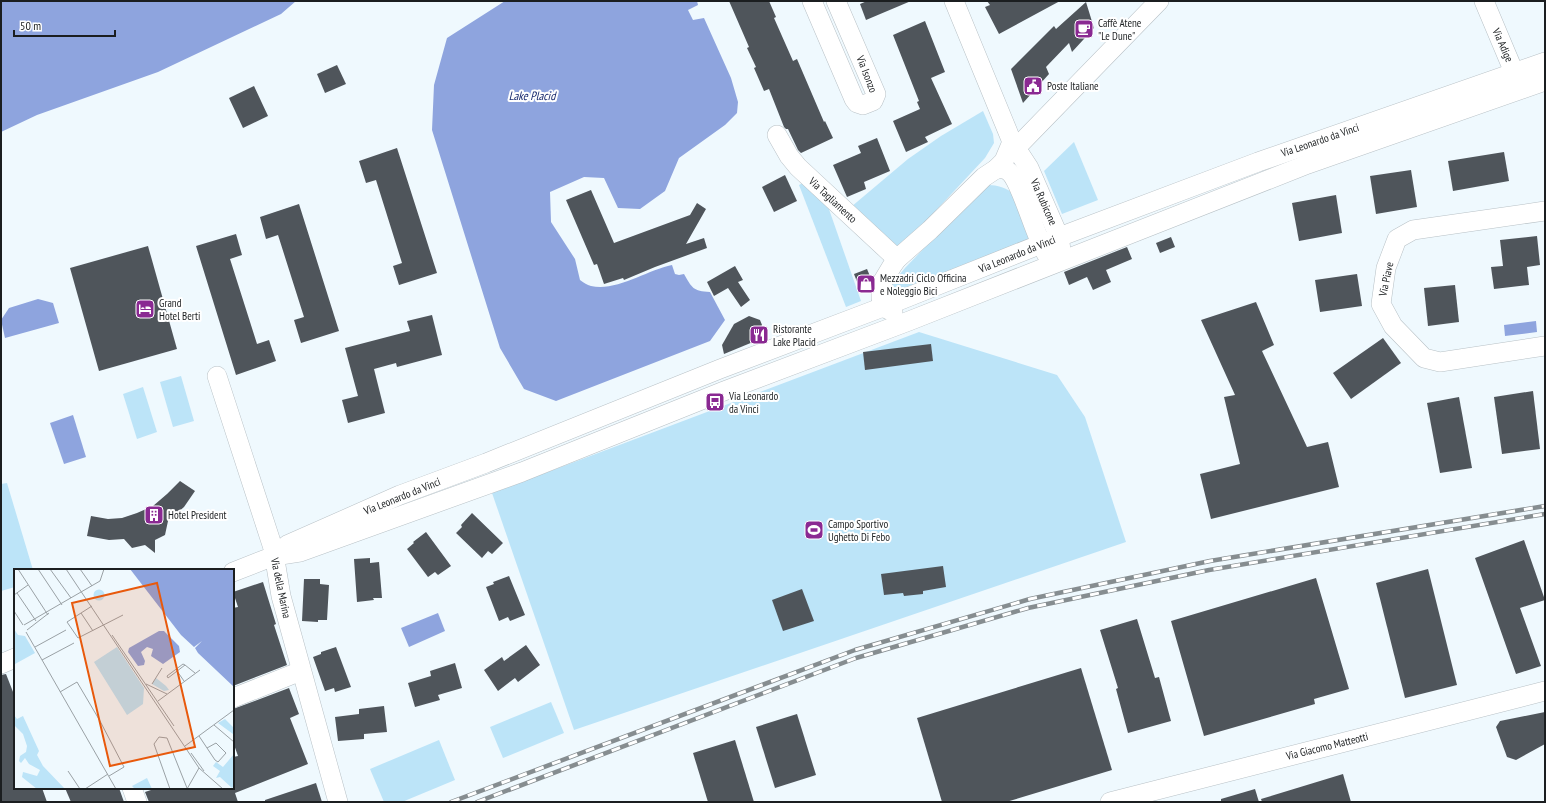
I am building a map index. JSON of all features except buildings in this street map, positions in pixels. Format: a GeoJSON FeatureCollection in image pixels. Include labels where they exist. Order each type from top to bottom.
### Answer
{"type":"FeatureCollection","features":[{"type":"Feature","properties":{"kind":"street","name":"Via Isonzo"},"geometry":{"type":"LineString","coordinates":[[819,3],[854,99],[857,103],[863,105],[873,100],[876,94],[836,1]]}},
{"type":"Feature","properties":{"kind":"street","name":"Via Rubicone"},"geometry":{"type":"LineString","coordinates":[[954,1],[1014,145],[1029,168],[1059,237],[1061,248],[1058,262],[1047,256],[1040,245],[1016,181],[1008,170],[1002,169],[990,173]]}},
{"type":"Feature","properties":{"kind":"street"},"geometry":{"type":"LineString","coordinates":[[909,321],[883,307],[880,298],[883,281],[897,259],[1004,161],[1014,145],[1159,1]]}},
{"type":"Feature","properties":{"kind":"street","name":"Via Adige"},"geometry":{"type":"LineString","coordinates":[[1484,1],[1518,81]]}},
{"type":"Feature","properties":{"kind":"street","name":"Via Leonardo da Vinci"},"geometry":{"type":"LineString","coordinates":[[234,572],[274,556],[300,552],[488,484],[724,391],[909,321],[1518,81],[1545,62]]}},
{"type":"Feature","properties":{"kind":"street","name":"Via Leonardo da Vinci"},"geometry":{"type":"LineString","coordinates":[[274,556],[286,546],[297,540],[400,495],[486,463],[629,405],[933,288],[1059,237],[1258,162],[1518,81],[1545,81]]}},
{"type":"Feature","properties":{"kind":"street","name":"Via Tagliamento"},"geometry":{"type":"LineString","coordinates":[[777,135],[789,156],[798,167],[897,259]]}},
{"type":"Feature","properties":{"kind":"street","name":"Via Rubicone"},"geometry":{"type":"LineString","coordinates":[[1014,145],[1016,181]]}},
{"type":"Feature","properties":{"kind":"street"},"geometry":{"type":"LineString","coordinates":[[1148,227],[1154,217],[1191,202],[1194,194],[1192,187]]}},
{"type":"Feature","properties":{"kind":"street","name":"Via Piave"},"geometry":{"type":"LineString","coordinates":[[1545,211],[1413,230],[1397,239],[1386,268],[1381,304],[1393,326],[1424,358],[1440,362],[1545,346]]}},
{"type":"Feature","properties":{"kind":"street"},"geometry":{"type":"LineString","coordinates":[[933,288],[926,294],[924,299],[927,306],[934,311]]}},
{"type":"Feature","properties":{"kind":"street","name":"Via della Marina"},"geometry":{"type":"LineString","coordinates":[[217,376],[273,548],[281,596],[338,802]]}},
{"type":"Feature","properties":{"kind":"street"},"geometry":{"type":"LineString","coordinates":[[629,405],[636,426]]}},
{"type":"Feature","properties":{"kind":"street"},"geometry":{"type":"LineString","coordinates":[[1,664],[14,658]]}},
{"type":"Feature","properties":{"kind":"street"},"geometry":{"type":"LineString","coordinates":[[234,698],[301,671]]}},
{"type":"Feature","properties":{"kind":"street","name":"Via Giacomo Matteotti"},"geometry":{"type":"LineString","coordinates":[[1110,802],[1545,691]]}},
{"type":"Feature","properties":{"kind":"street"},"geometry":{"type":"LineString","coordinates":[[132,789],[137,802]]}},
{"type":"Feature","properties":{"kind":"shaded area"},"geometry":{"type":"Polygon","coordinates":[[[983,111],[993,134],[994,143],[985,158],[898,251],[851,207],[908,159],[941,136],[983,111]]]}},
{"type":"Feature","properties":{"kind":"shaded area"},"geometry":{"type":"Polygon","coordinates":[[[1074,142],[1098,200],[1062,214],[1044,171],[1074,142]]]}},
{"type":"Feature","properties":{"kind":"shaded area"},"geometry":{"type":"Polygon","coordinates":[[[809,180],[823,192],[861,301],[846,307],[799,185],[809,180]]]}},
{"type":"Feature","properties":{"kind":"shaded area"},"geometry":{"type":"Polygon","coordinates":[[[989,185],[1002,187],[1013,194],[1034,237],[887,295],[895,280],[905,268],[968,203],[989,185]]]}},
{"type":"Feature","properties":{"kind":"shaded area","name":"Campo Sportivo Ughetto Di Febo"},"geometry":{"type":"Polygon","coordinates":[[[919,332],[1057,375],[1085,417],[1126,542],[574,730],[492,493],[919,332]]]}},
{"type":"Feature","properties":{"kind":"shaded area"},"geometry":{"type":"Polygon","coordinates":[[[181,376],[194,421],[173,427],[160,382],[181,376]]]}},
{"type":"Feature","properties":{"kind":"shaded area"},"geometry":{"type":"Polygon","coordinates":[[[143,387],[157,432],[137,439],[123,394],[143,387]]]}},
{"type":"Feature","properties":{"kind":"shaded area"},"geometry":{"type":"Polygon","coordinates":[[[7,483],[33,569],[14,569],[14,587],[1,591],[1,484],[7,483]]]}},
{"type":"Feature","properties":{"kind":"shaded area"},"geometry":{"type":"Polygon","coordinates":[[[551,702],[564,733],[503,758],[490,727],[551,702]]]}},
{"type":"Feature","properties":{"kind":"shaded area"},"geometry":{"type":"Polygon","coordinates":[[[439,740],[455,780],[402,802],[384,802],[370,769],[439,740]]]}},
{"type":"Feature","properties":{"kind":"water"},"geometry":{"type":"Polygon","coordinates":[[[1,1],[296,1],[281,14],[158,72],[37,115],[1,132],[1,1]]]}},
{"type":"Feature","properties":{"kind":"water","name":"Lake Placid"},"geometry":{"type":"Polygon","coordinates":[[[505,1],[697,1],[698,5],[688,10],[693,20],[704,18],[731,78],[738,102],[737,113],[725,125],[679,158],[665,191],[640,209],[618,208],[604,178],[584,177],[550,192],[551,222],[575,259],[580,280],[591,286],[611,286],[672,265],[675,274],[684,274],[689,283],[696,290],[710,292],[725,320],[710,341],[556,401],[524,389],[500,348],[432,130],[434,85],[447,38],[505,1]]]}},
{"type":"Feature","properties":{"kind":"water"},"geometry":{"type":"Polygon","coordinates":[[[38,299],[53,303],[59,323],[5,338],[1,320],[9,308],[38,299]]]}},
{"type":"Feature","properties":{"kind":"water"},"geometry":{"type":"Polygon","coordinates":[[[1536,321],[1537,332],[1505,336],[1504,325],[1536,321]]]}},
{"type":"Feature","properties":{"kind":"water"},"geometry":{"type":"Polygon","coordinates":[[[73,415],[86,457],[64,464],[50,423],[73,415]]]}},
{"type":"Feature","properties":{"kind":"water"},"geometry":{"type":"Polygon","coordinates":[[[438,613],[445,631],[409,647],[401,628],[438,613]]]}},
{"type":"Feature","properties":{"kind":"railway"},"geometry":{"type":"LineString","coordinates":[[451,802],[855,650],[1030,599],[1210,561],[1545,506]]}},
{"type":"Feature","properties":{"kind":"railway"},"geometry":{"type":"LineString","coordinates":[[477,802],[856,658],[1028,608],[1209,570],[1545,514]]}},
{"type":"Feature","properties":{"kind":"place","name":"Caffè Atene \"Le Dune\""},"geometry":{"type":"Point","coordinates":[1084,29]}},
{"type":"Feature","properties":{"kind":"place","name":"Poste Italiane"},"geometry":{"type":"Point","coordinates":[1033,86]}},
{"type":"Feature","properties":{"kind":"place","name":"Mezzadri Ciclo Officina e Noleggio Bici"},"geometry":{"type":"Point","coordinates":[866,284]}},
{"type":"Feature","properties":{"kind":"place","name":"Grand Hotel Berti"},"geometry":{"type":"Point","coordinates":[145,309]}},
{"type":"Feature","properties":{"kind":"place","name":"Ristorante Lake Placid"},"geometry":{"type":"Point","coordinates":[759,335]}},
{"type":"Feature","properties":{"kind":"place","name":"Via Leonardo da Vinci"},"geometry":{"type":"Point","coordinates":[715,402]}},
{"type":"Feature","properties":{"kind":"place","name":"Hotel President"},"geometry":{"type":"Point","coordinates":[154,515]}},
{"type":"Feature","properties":{"kind":"place","name":"Campo Sportivo Ughetto Di Febo"},"geometry":{"type":"Point","coordinates":[814,530]}}]}
